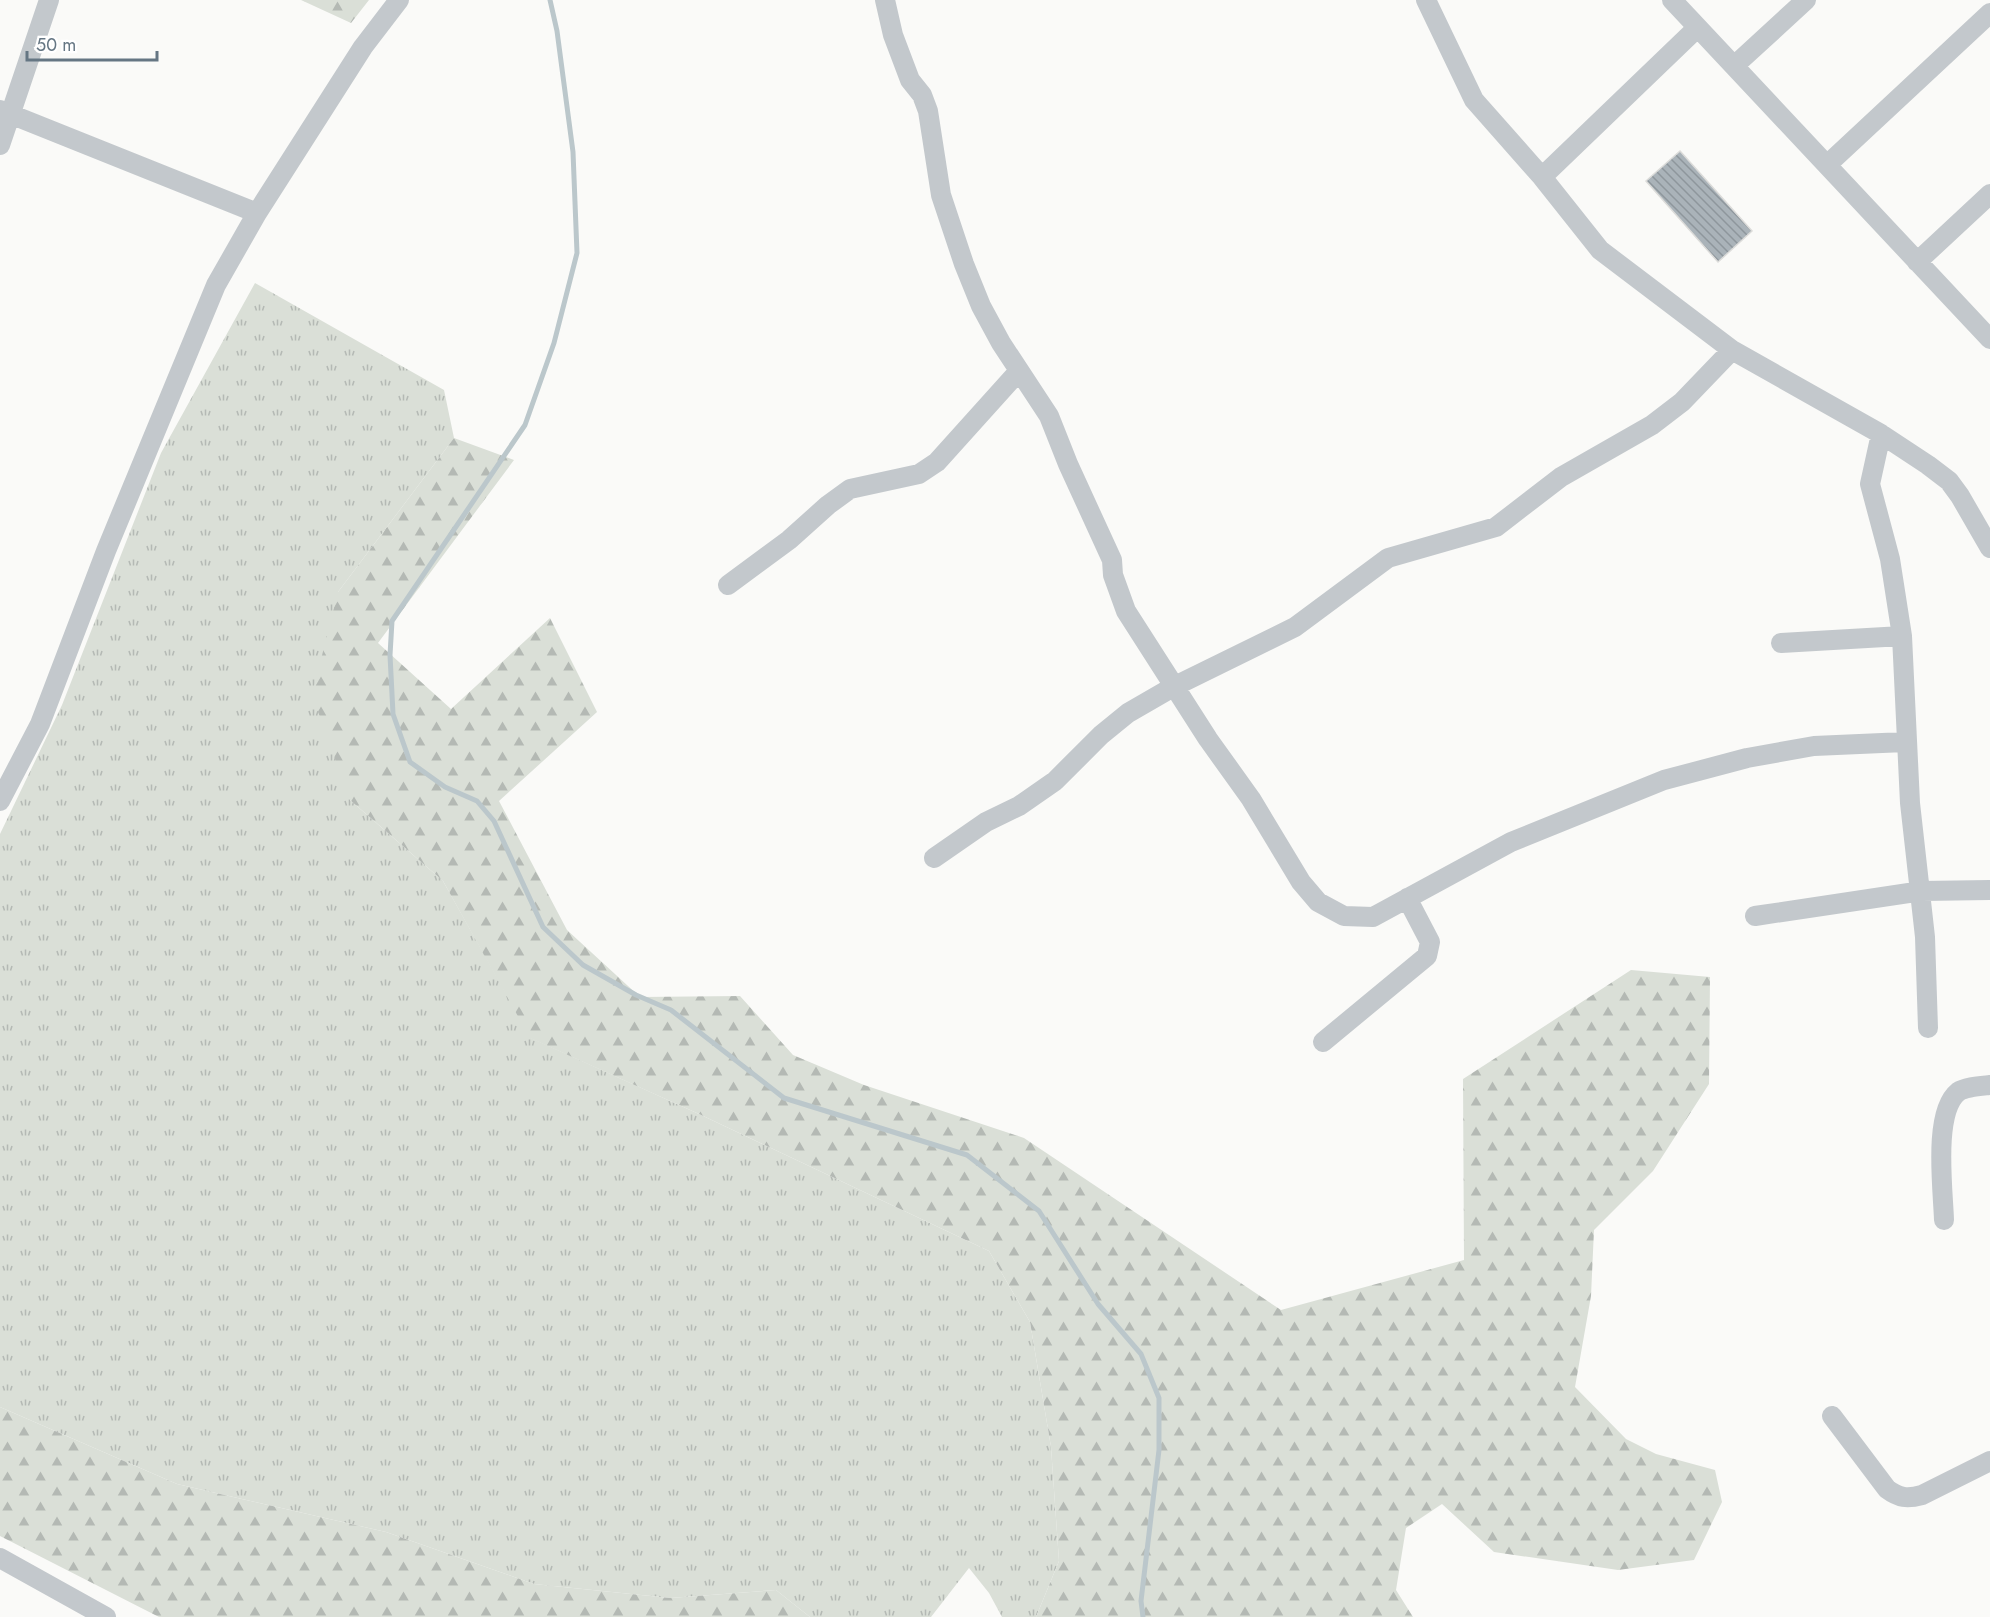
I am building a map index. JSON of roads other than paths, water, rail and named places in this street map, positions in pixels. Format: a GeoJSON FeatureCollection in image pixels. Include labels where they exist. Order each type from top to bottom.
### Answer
{"type":"FeatureCollection","features":[{"type":"Feature","properties":{"kind":"street"},"geometry":{"type":"LineString","coordinates":[[0,145],[5,112],[49,0]]}},
{"type":"Feature","properties":{"kind":"street"},"geometry":{"type":"LineString","coordinates":[[0,801],[40,724],[110,539],[216,285],[257,213],[363,47],[399,0]]}},
{"type":"Feature","properties":{"kind":"street"},"geometry":{"type":"LineString","coordinates":[[885,0],[902,60],[910,80],[922,95],[928,111],[941,195],[964,264],[981,306],[1018,372],[1049,416],[1068,464],[1112,560],[1115,582],[1126,611],[1173,687],[1251,799],[1301,882],[1318,902],[1344,916],[1372,917],[1511,842],[1664,780],[1747,758],[1814,746],[1905,742]]}},
{"type":"Feature","properties":{"kind":"street"},"geometry":{"type":"LineString","coordinates":[[1426,0],[1474,100],[1542,177],[1600,250],[1732,350],[1881,434],[1928,465],[1949,481],[1989,542]]}},
{"type":"Feature","properties":{"kind":"street"},"geometry":{"type":"LineString","coordinates":[[1672,0],[1990,339]]}},
{"type":"Feature","properties":{"kind":"street"},"geometry":{"type":"LineString","coordinates":[[1734,66],[1806,0]]}},
{"type":"Feature","properties":{"kind":"street"},"geometry":{"type":"LineString","coordinates":[[1828,164],[1990,13]]}},
{"type":"Feature","properties":{"kind":"street"},"geometry":{"type":"LineString","coordinates":[[1542,177],[1697,27]]}},
{"type":"Feature","properties":{"kind":"street"},"geometry":{"type":"LineString","coordinates":[[5,112],[257,213]]}},
{"type":"Feature","properties":{"kind":"street"},"geometry":{"type":"LineString","coordinates":[[1917,262],[1990,194]]}},
{"type":"Feature","properties":{"kind":"street"},"geometry":{"type":"LineString","coordinates":[[934,858],[986,822],[1019,806],[1054,781],[1101,735],[1128,713],[1173,687],[1295,627],[1388,558],[1496,527],[1561,477],[1652,425],[1682,402],[1732,350]]}},
{"type":"Feature","properties":{"kind":"street"},"geometry":{"type":"LineString","coordinates":[[728,585],[789,540],[828,505],[850,489],[919,474],[937,462],[1018,372]]}},
{"type":"Feature","properties":{"kind":"street"},"geometry":{"type":"LineString","coordinates":[[1881,434],[1870,484],[1890,559],[1902,636],[1905,742],[1910,803],[1922,891],[1928,1028]]}},
{"type":"Feature","properties":{"kind":"street"},"geometry":{"type":"LineString","coordinates":[[1781,643],[1902,636]]}},
{"type":"Feature","properties":{"kind":"street"},"geometry":{"type":"LineString","coordinates":[[1755,916],[1922,891],[1990,890]]}},
{"type":"Feature","properties":{"kind":"street"},"geometry":{"type":"LineString","coordinates":[[1323,1042],[1427,956],[1430,942],[1407,898]]}},
{"type":"Feature","properties":{"kind":"street"},"geometry":{"type":"LineString","coordinates":[[1944,1220],[1943,1123],[1947,1105],[1959,1091],[1990,1085]]}},
{"type":"Feature","properties":{"kind":"street"},"geometry":{"type":"LineString","coordinates":[[1832,1416],[1887,1489],[1898,1497],[1911,1498],[1922,1495],[1990,1461]]}},
{"type":"Feature","properties":{"kind":"street"},"geometry":{"type":"LineString","coordinates":[[0,1558],[106,1617]]}},
{"type":"Feature","properties":{"kind":"waterway"},"geometry":{"type":"LineString","coordinates":[[550,0],[557,31],[573,152],[577,253],[554,343],[525,425],[392,621],[390,655],[393,714],[410,762],[445,787],[477,801],[494,821],[543,927],[583,965],[636,995],[671,1010],[784,1098],[967,1155],[1039,1211],[1098,1304],[1141,1354],[1159,1398],[1159,1450],[1141,1601],[1143,1617]]}}]}
